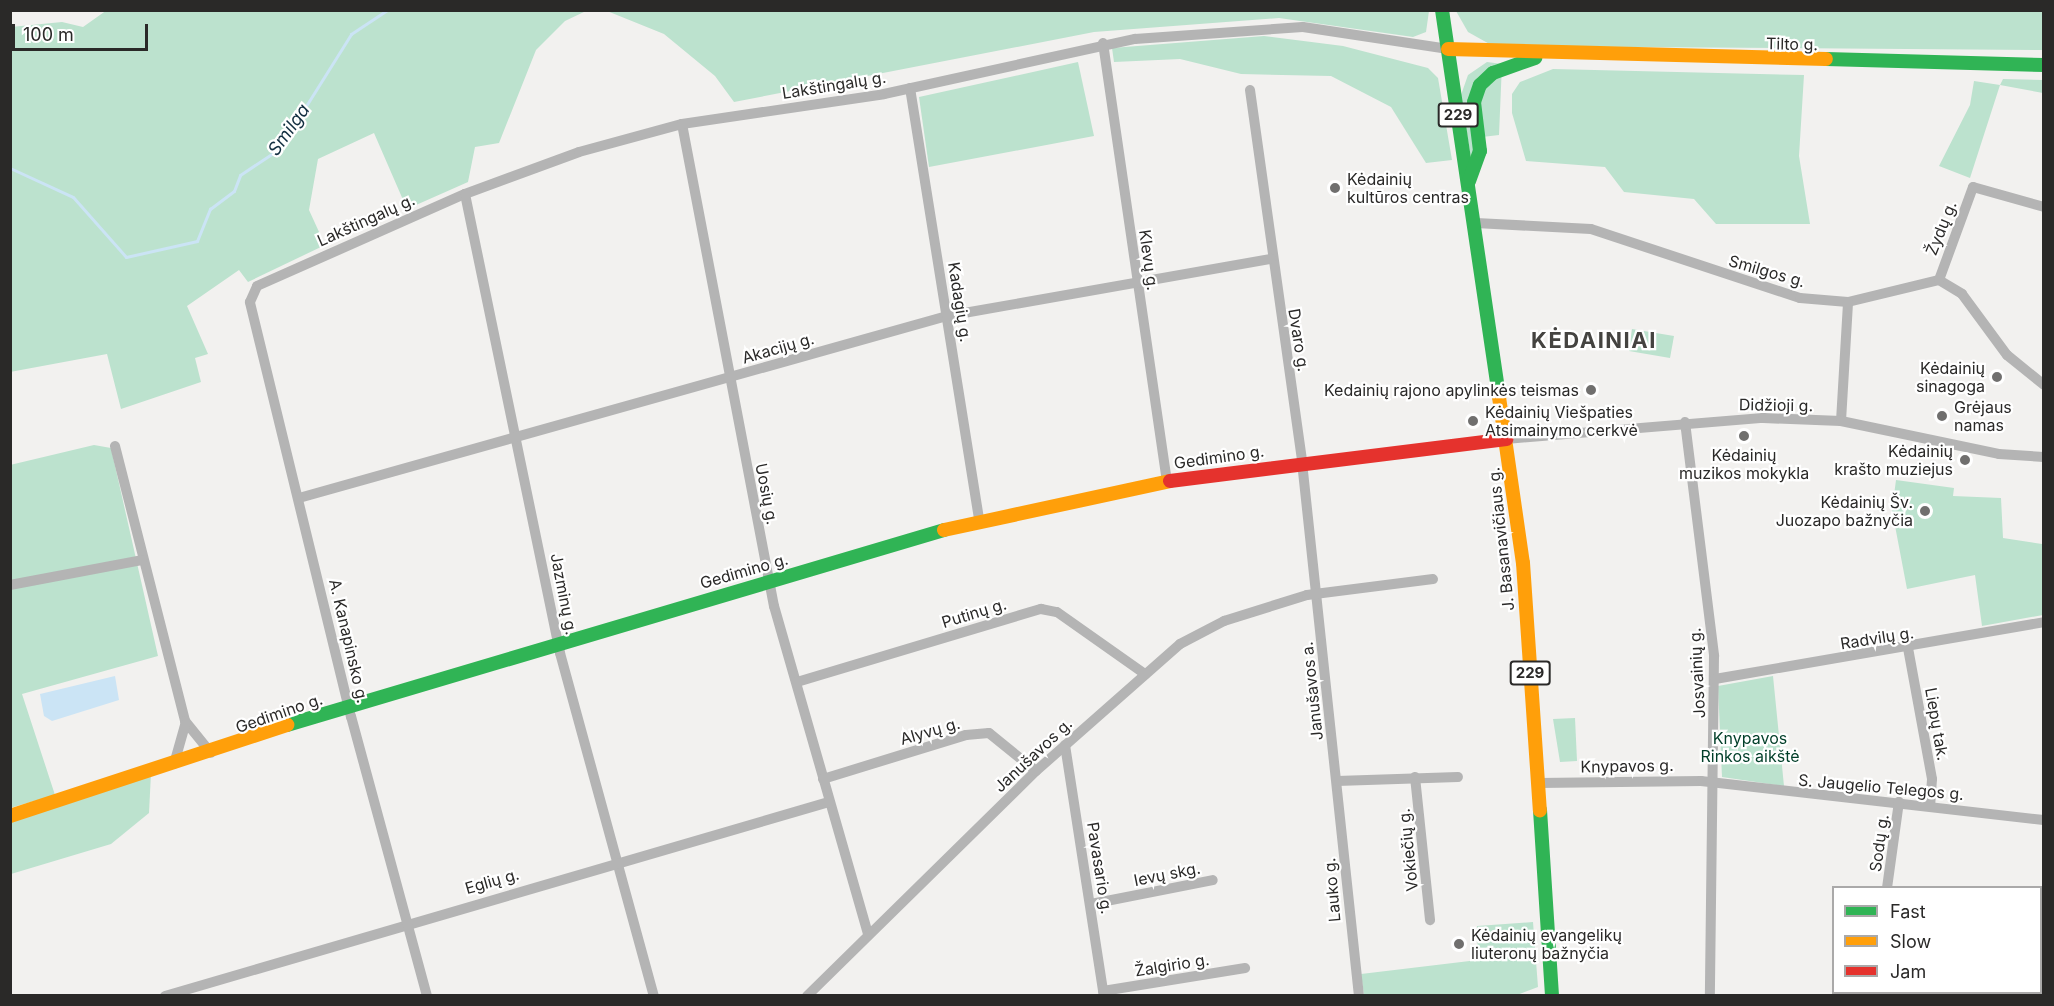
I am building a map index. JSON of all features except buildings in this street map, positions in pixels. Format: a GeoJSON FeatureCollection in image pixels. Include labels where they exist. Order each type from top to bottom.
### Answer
{"type":"FeatureCollection","features":[{"type":"Feature","properties":{"kind":"main road","name":"J. Basanavičiaus g."},"geometry":{"type":"LineString","coordinates":[[1442,10],[1476,222],[1523,564],[1552,996]]}},
{"type":"Feature","properties":{"kind":"main road","name":"Tilto g."},"geometry":{"type":"LineString","coordinates":[[1448,50],[1540,56],[2043,65]]}},
{"type":"Feature","properties":{"kind":"main road","name":"Tilto g."},"geometry":{"type":"LineString","coordinates":[[1469,181],[1480,151],[1474,102],[1480,85],[1493,73],[1540,56]]}},
{"type":"Feature","properties":{"kind":"main road","name":"Gedimino g."},"geometry":{"type":"LineString","coordinates":[[10,816],[172,766],[350,706],[558,642],[979,520],[1167,481],[1302,462],[1506,439]]}},
{"type":"Feature","properties":{"kind":"street","name":"Lakštingalų g."},"geometry":{"type":"LineString","coordinates":[[252,291],[465,194],[579,152],[682,124],[910,88],[1103,43],[1303,27],[1448,50]]}},
{"type":"Feature","properties":{"kind":"street","name":"Klevų g."},"geometry":{"type":"LineString","coordinates":[[1103,43],[1167,481]]}},
{"type":"Feature","properties":{"kind":"street","name":"Kadagių g."},"geometry":{"type":"LineString","coordinates":[[910,88],[979,520]]}},
{"type":"Feature","properties":{"kind":"street","name":"Dvaro g."},"geometry":{"type":"LineString","coordinates":[[1250,90],[1271,259],[1302,462],[1316,594]]}},
{"type":"Feature","properties":{"kind":"street","name":"Uosių g."},"geometry":{"type":"LineString","coordinates":[[682,124],[768,581],[868,933]]}},
{"type":"Feature","properties":{"kind":"street","name":"Žydų g."},"geometry":{"type":"LineString","coordinates":[[1939,280],[1973,187],[2043,207]]}},
{"type":"Feature","properties":{"kind":"street","name":"Jazminų g."},"geometry":{"type":"LineString","coordinates":[[465,194],[558,642],[654,996]]}},
{"type":"Feature","properties":{"kind":"street","name":"Smilgos g."},"geometry":{"type":"LineString","coordinates":[[1476,222],[1591,229],[1782,294],[1848,302],[1939,280]]}},
{"type":"Feature","properties":{"kind":"street","name":"Akacijų g."},"geometry":{"type":"LineString","coordinates":[[299,498],[947,316],[1271,259]]}},
{"type":"Feature","properties":{"kind":"street"},"geometry":{"type":"LineString","coordinates":[[1939,280],[1962,294],[2007,355],[2043,385]]}},
{"type":"Feature","properties":{"kind":"street","name":"A. Kanapinsko g."},"geometry":{"type":"LineString","coordinates":[[252,291],[299,498],[350,706],[427,996]]}},
{"type":"Feature","properties":{"kind":"street"},"geometry":{"type":"LineString","coordinates":[[1841,422],[1848,302]]}},
{"type":"Feature","properties":{"kind":"street","name":"Didžioji g."},"geometry":{"type":"LineString","coordinates":[[1506,439],[1685,422],[1841,422],[1999,454],[2043,457]]}},
{"type":"Feature","properties":{"kind":"street","name":"Josvainių g."},"geometry":{"type":"LineString","coordinates":[[1685,422],[1714,679],[1715,783],[1710,996]]}},
{"type":"Feature","properties":{"kind":"street"},"geometry":{"type":"LineString","coordinates":[[115,446],[142,560],[185,722],[199,745],[212,753]]}},
{"type":"Feature","properties":{"kind":"street"},"geometry":{"type":"LineString","coordinates":[[10,585],[142,560]]}},
{"type":"Feature","properties":{"kind":"street"},"geometry":{"type":"LineString","coordinates":[[1316,594],[1433,579]]}},
{"type":"Feature","properties":{"kind":"street","name":"Janušavos g."},"geometry":{"type":"LineString","coordinates":[[807,996],[868,933],[1036,771],[1145,675],[1200,632],[1253,610],[1316,594]]}},
{"type":"Feature","properties":{"kind":"street","name":"Janušavos a."},"geometry":{"type":"LineString","coordinates":[[1316,594],[1337,781]]}},
{"type":"Feature","properties":{"kind":"street","name":"Putinų g."},"geometry":{"type":"LineString","coordinates":[[797,682],[1041,609],[1057,612],[1145,675]]}},
{"type":"Feature","properties":{"kind":"street","name":"Radvilų g."},"geometry":{"type":"LineString","coordinates":[[1714,679],[1908,648],[2043,622]]}},
{"type":"Feature","properties":{"kind":"street","name":"Liepų tak."},"geometry":{"type":"LineString","coordinates":[[1908,648],[1932,779],[1930,806]]}},
{"type":"Feature","properties":{"kind":"street"},"geometry":{"type":"LineString","coordinates":[[172,766],[182,750],[185,722]]}},
{"type":"Feature","properties":{"kind":"street","name":"Alyvų g."},"geometry":{"type":"LineString","coordinates":[[823,779],[966,735],[989,733],[1036,771]]}},
{"type":"Feature","properties":{"kind":"street","name":"Pavasario g."},"geometry":{"type":"LineString","coordinates":[[1065,745],[1103,993]]}},
{"type":"Feature","properties":{"kind":"street","name":"Vokiečių g."},"geometry":{"type":"LineString","coordinates":[[1415,777],[1430,920]]}},
{"type":"Feature","properties":{"kind":"street"},"geometry":{"type":"LineString","coordinates":[[1337,781],[1458,777]]}},
{"type":"Feature","properties":{"kind":"street","name":"Lauko g."},"geometry":{"type":"LineString","coordinates":[[1337,781],[1359,996]]}},
{"type":"Feature","properties":{"kind":"street","name":"Knypavos g."},"geometry":{"type":"LineString","coordinates":[[1539,783],[1715,783]]}},
{"type":"Feature","properties":{"kind":"street","name":"S. Jaugelio Telegos g."},"geometry":{"type":"LineString","coordinates":[[1715,783],[1829,799],[1899,802],[2043,820]]}},
{"type":"Feature","properties":{"kind":"street","name":"Eglių g."},"geometry":{"type":"LineString","coordinates":[[165,996],[406,921],[829,802]]}},
{"type":"Feature","properties":{"kind":"street","name":"Sodų g."},"geometry":{"type":"LineString","coordinates":[[1887,886],[1899,802]]}},
{"type":"Feature","properties":{"kind":"street","name":"Ievų skg."},"geometry":{"type":"LineString","coordinates":[[1091,904],[1213,880]]}},
{"type":"Feature","properties":{"kind":"street","name":"Žalgirio g."},"geometry":{"type":"LineString","coordinates":[[1103,993],[1245,968]]}},
{"type":"Feature","properties":{"kind":"green space"},"geometry":{"type":"Polygon","coordinates":[[[107,10],[586,11],[565,21],[536,50],[499,143],[475,147],[468,182],[407,209],[374,133],[318,159],[309,210],[325,245],[248,282],[239,270],[187,306],[208,354],[195,358],[201,382],[121,409],[107,354],[10,372],[11,27],[62,22],[83,27],[107,10]]]}},
{"type":"Feature","properties":{"kind":"green space"},"geometry":{"type":"Polygon","coordinates":[[[607,11],[1429,11],[1426,32],[1413,37],[1279,18],[1094,32],[734,102],[715,76],[664,34],[607,11]]]}},
{"type":"Feature","properties":{"kind":"green space"},"geometry":{"type":"Polygon","coordinates":[[[1456,11],[2043,11],[2043,50],[1493,46],[1468,32],[1456,11]]]}},
{"type":"Feature","properties":{"kind":"green space"},"geometry":{"type":"Polygon","coordinates":[[[1264,36],[1343,46],[1428,68],[1438,78],[1452,160],[1426,163],[1391,107],[1331,76],[1241,74],[1180,59],[1114,62],[1112,48],[1264,36]]]}},
{"type":"Feature","properties":{"kind":"green space"},"geometry":{"type":"Polygon","coordinates":[[[1078,62],[1094,136],[929,167],[919,97],[1078,62]]]}},
{"type":"Feature","properties":{"kind":"green space"},"geometry":{"type":"Polygon","coordinates":[[[1487,62],[1502,64],[1499,135],[1482,137],[1472,165],[1461,95],[1468,75],[1487,62]]]}},
{"type":"Feature","properties":{"kind":"green space"},"geometry":{"type":"Polygon","coordinates":[[[1553,69],[1804,75],[1799,156],[1810,224],[1716,224],[1694,199],[1624,192],[1605,167],[1526,161],[1512,113],[1512,94],[1520,82],[1553,69]]]}},
{"type":"Feature","properties":{"kind":"green space"},"geometry":{"type":"Polygon","coordinates":[[[2003,79],[2043,80],[2043,93],[2000,85],[2003,79]]]}},
{"type":"Feature","properties":{"kind":"green space"},"geometry":{"type":"Polygon","coordinates":[[[1974,81],[2000,85],[1970,178],[1939,166],[1970,105],[1974,81]]]}},
{"type":"Feature","properties":{"kind":"green space"},"geometry":{"type":"Polygon","coordinates":[[[1632,329],[1674,336],[1670,358],[1629,351],[1632,329]]]}},
{"type":"Feature","properties":{"kind":"green space"},"geometry":{"type":"Polygon","coordinates":[[[94,445],[111,448],[158,656],[22,694],[55,795],[10,808],[10,465],[94,445]]]}},
{"type":"Feature","properties":{"kind":"green space"},"geometry":{"type":"Polygon","coordinates":[[[1896,480],[1954,488],[1953,496],[2001,498],[2003,538],[2042,544],[2043,615],[1982,626],[1975,575],[1907,589],[1892,510],[1896,480]]]}},
{"type":"Feature","properties":{"kind":"green space","name":"Knypavos Rinkos aikštė"},"geometry":{"type":"Polygon","coordinates":[[[1773,676],[1784,786],[1722,777],[1718,686],[1773,676]]]}},
{"type":"Feature","properties":{"kind":"green space"},"geometry":{"type":"Polygon","coordinates":[[[1575,718],[1577,761],[1560,762],[1553,719],[1575,718]]]}},
{"type":"Feature","properties":{"kind":"green space"},"geometry":{"type":"Polygon","coordinates":[[[151,773],[149,813],[111,844],[11,874],[11,816],[151,773]]]}},
{"type":"Feature","properties":{"kind":"green space"},"geometry":{"type":"Polygon","coordinates":[[[1533,922],[1538,987],[1517,995],[1364,995],[1361,974],[1478,960],[1477,926],[1533,922]]]}},
{"type":"Feature","properties":{"kind":"green space"},"geometry":{"type":"Polygon","coordinates":[[[2042,970],[2043,995],[2019,995],[2042,994],[2042,970]]]}},
{"type":"Feature","properties":{"kind":"water"},"geometry":{"type":"Polygon","coordinates":[[[115,676],[119,700],[52,721],[44,716],[40,694],[115,676]]]}},
{"type":"Feature","properties":{"kind":"waterway","name":"Smilga"},"geometry":{"type":"LineString","coordinates":[[10,168],[73,197],[126,257],[197,241],[210,209],[234,191],[240,175],[279,149],[351,34],[387,10]]}},
{"type":"Feature","properties":{"kind":"traffic: fast"},"geometry":{"type":"LineString","coordinates":[[1442,10],[1499,397]]}},
{"type":"Feature","properties":{"kind":"traffic: fast"},"geometry":{"type":"LineString","coordinates":[[1469,181],[1480,151],[1474,102],[1480,85],[1493,73],[1535,58]]}},
{"type":"Feature","properties":{"kind":"traffic: fast"},"geometry":{"type":"LineString","coordinates":[[1826,59],[2044,65]]}},
{"type":"Feature","properties":{"kind":"traffic: fast"},"geometry":{"type":"LineString","coordinates":[[287,725],[944,530]]}},
{"type":"Feature","properties":{"kind":"traffic: fast"},"geometry":{"type":"LineString","coordinates":[[1540,810],[1552,996]]}},
{"type":"Feature","properties":{"kind":"traffic: slow"},"geometry":{"type":"LineString","coordinates":[[1448,49],[1826,59]]}},
{"type":"Feature","properties":{"kind":"traffic: slow"},"geometry":{"type":"LineString","coordinates":[[1499,397],[1523,563],[1540,810]]}},
{"type":"Feature","properties":{"kind":"traffic: slow"},"geometry":{"type":"LineString","coordinates":[[944,530],[1170,481]]}},
{"type":"Feature","properties":{"kind":"traffic: slow"},"geometry":{"type":"LineString","coordinates":[[10,816],[287,725]]}},
{"type":"Feature","properties":{"kind":"traffic: jam"},"geometry":{"type":"LineString","coordinates":[[1170,481],[1506,439]]}},
{"type":"Feature","properties":{"kind":"place","name":"Kėdainių kultūros centras"},"geometry":{"type":"Point","coordinates":[1335,188]}},
{"type":"Feature","properties":{"kind":"place","name":"Kėdainių sinagoga"},"geometry":{"type":"Point","coordinates":[1997,377]}},
{"type":"Feature","properties":{"kind":"place","name":"Kedainių rajono apylinkės teismas"},"geometry":{"type":"Point","coordinates":[1591,390]}},
{"type":"Feature","properties":{"kind":"place","name":"Grėjaus namas"},"geometry":{"type":"Point","coordinates":[1942,416]}},
{"type":"Feature","properties":{"kind":"place","name":"Kėdainių Viešpaties Atsimainymo cerkvė"},"geometry":{"type":"Point","coordinates":[1473,421]}},
{"type":"Feature","properties":{"kind":"place","name":"Kėdainių muzikos mokykla"},"geometry":{"type":"Point","coordinates":[1744,436]}},
{"type":"Feature","properties":{"kind":"place","name":"Kėdainių krašto muziejus"},"geometry":{"type":"Point","coordinates":[1965,460]}},
{"type":"Feature","properties":{"kind":"place","name":"Kėdainių Šv. Juozapo bažnyčia"},"geometry":{"type":"Point","coordinates":[1925,511]}},
{"type":"Feature","properties":{"kind":"place","name":"Kėdainių evangelikų liuteronų bažnyčia"},"geometry":{"type":"Point","coordinates":[1459,944]}},
{"type":"Feature","properties":{"kind":"district","name":"KĖDAINIAI"},"geometry":{"type":"Point","coordinates":[1594,341]}}]}
